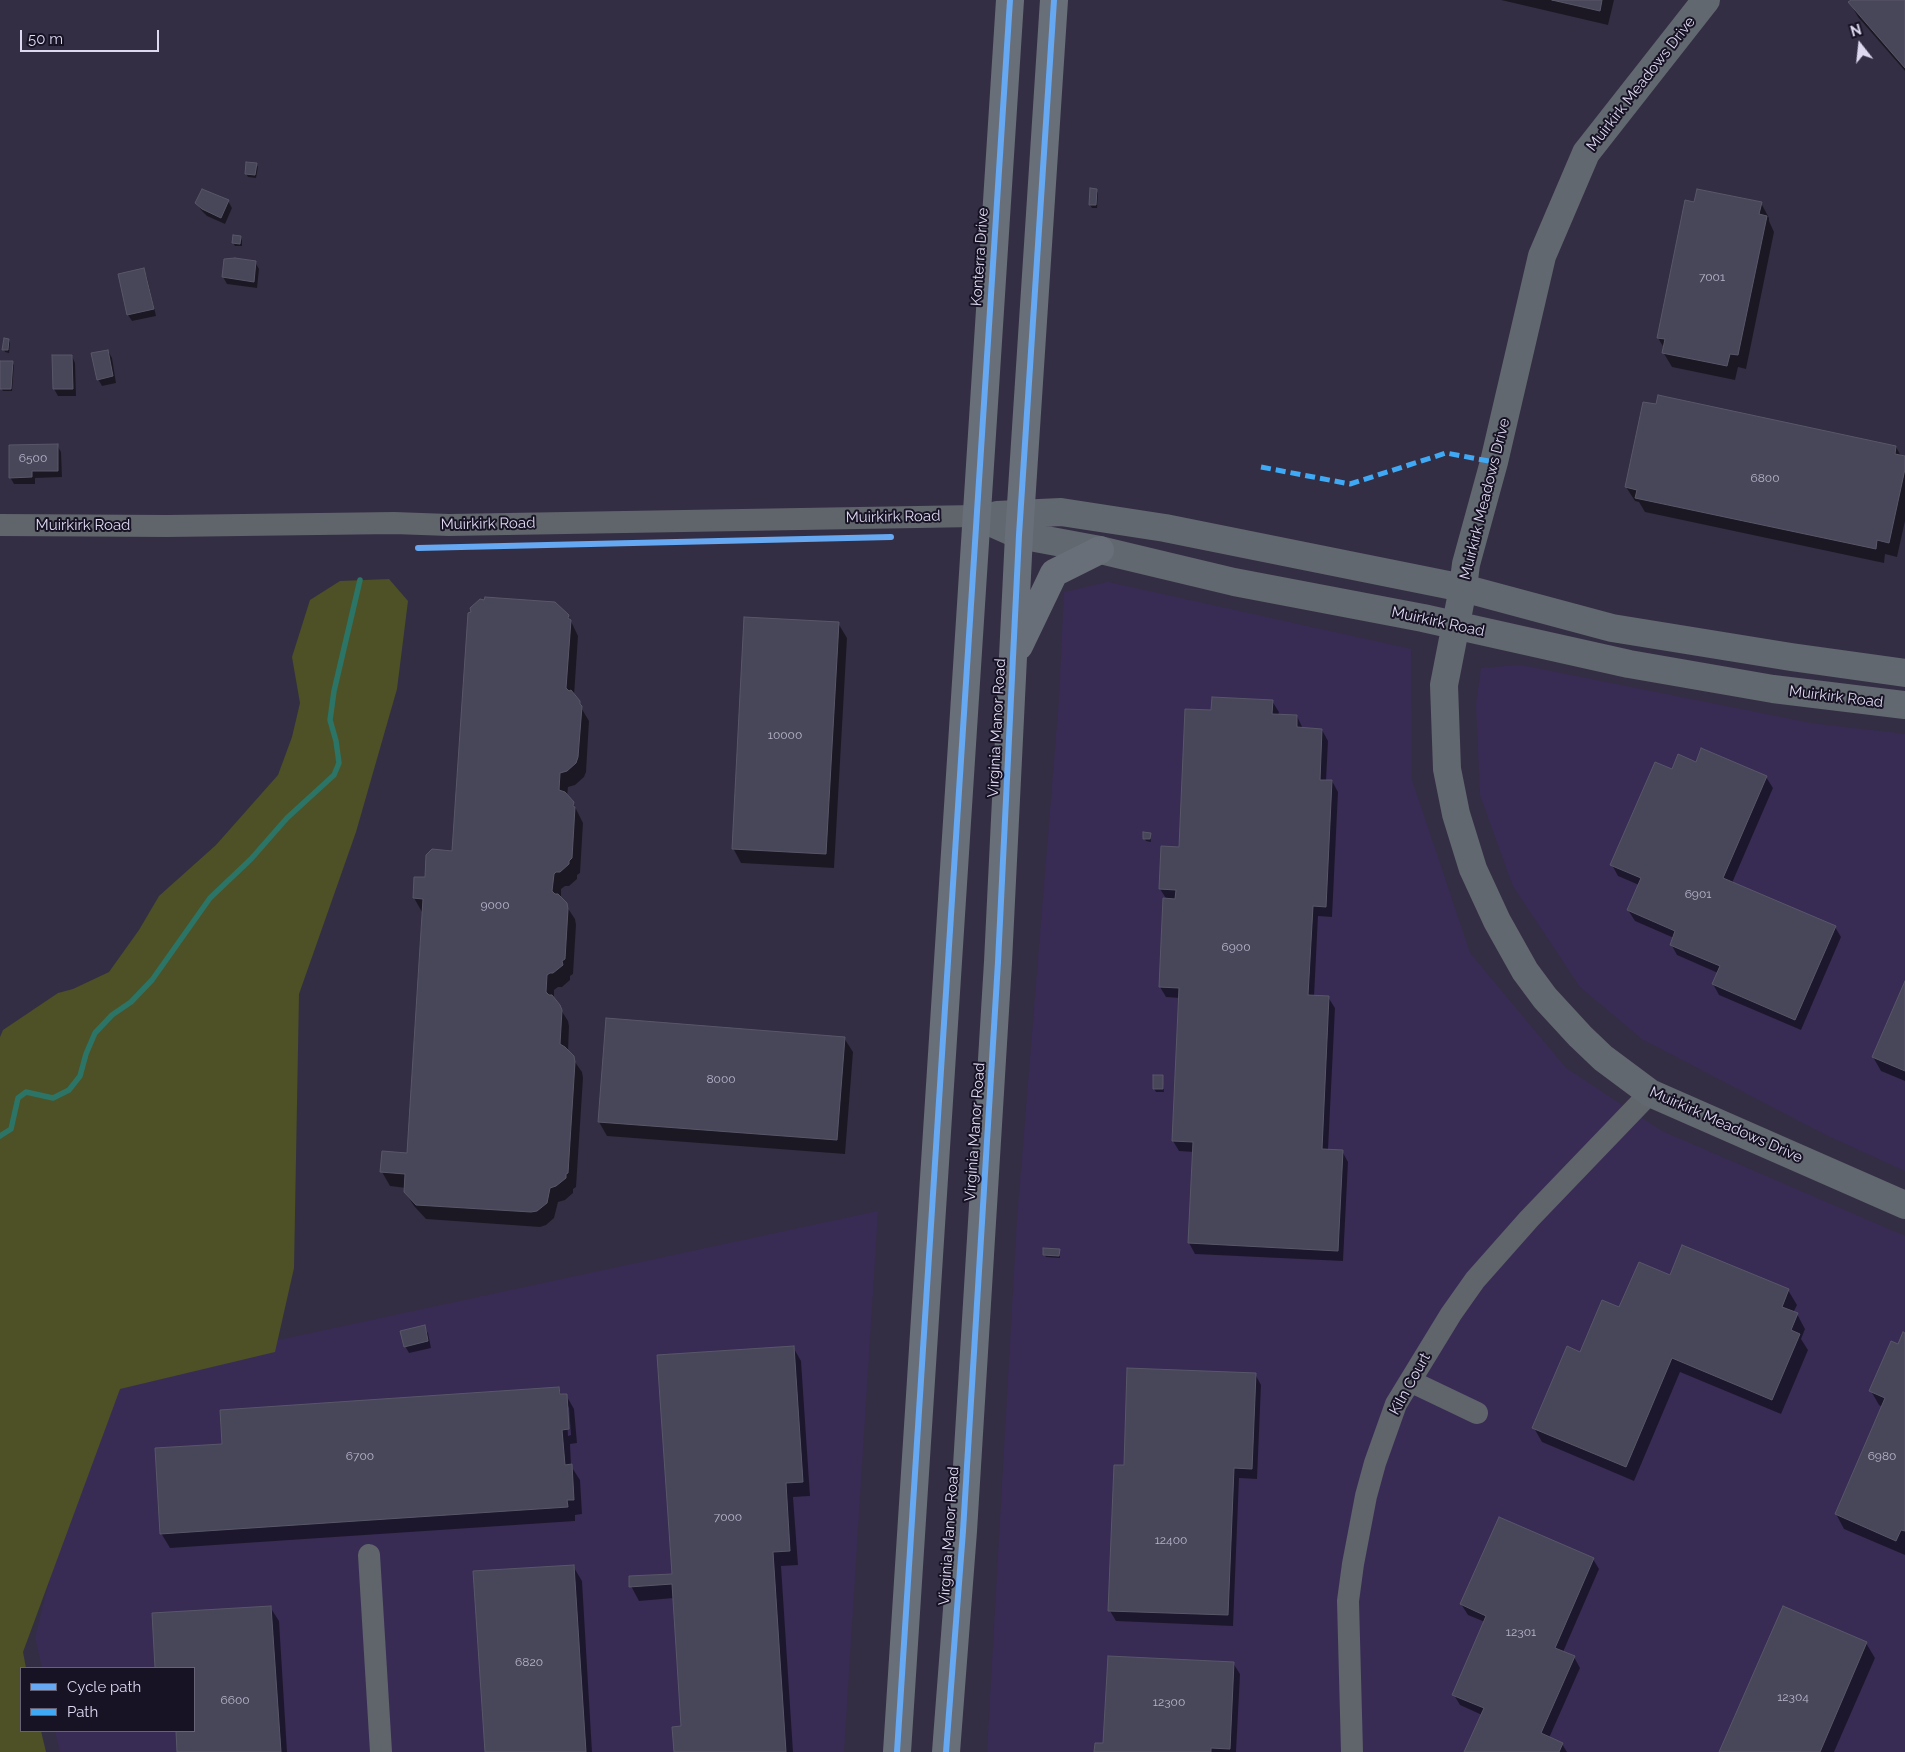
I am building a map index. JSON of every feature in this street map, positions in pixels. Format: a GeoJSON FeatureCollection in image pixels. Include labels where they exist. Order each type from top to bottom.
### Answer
{"type":"FeatureCollection","features":[{"type":"Feature","properties":{"kind":"main road","name":"Konterra Drive"},"geometry":{"type":"LineString","coordinates":[[976,516],[1010,0]]}},
{"type":"Feature","properties":{"kind":"main road"},"geometry":{"type":"LineString","coordinates":[[1020,524],[1054,0]]}},
{"type":"Feature","properties":{"kind":"main road","name":"Muirkirk Meadows Drive"},"geometry":{"type":"LineString","coordinates":[[1706,0],[1586,153],[1542,256],[1494,462],[1466,564],[1444,685],[1447,769],[1456,814],[1473,869],[1497,921],[1525,971],[1545,998],[1603,1058],[1650,1093],[1905,1204]]}},
{"type":"Feature","properties":{"kind":"main road","name":"Muirkirk Road"},"geometry":{"type":"LineString","coordinates":[[1020,524],[1061,512],[1165,528],[1463,588],[1612,628],[1905,673]]}},
{"type":"Feature","properties":{"kind":"main road","name":"Muirkirk Road"},"geometry":{"type":"LineString","coordinates":[[976,516],[1020,524],[1100,550],[1234,582],[1456,626],[1629,664],[1773,689],[1905,705]]}},
{"type":"Feature","properties":{"kind":"main road"},"geometry":{"type":"LineString","coordinates":[[897,1752],[976,516]]}},
{"type":"Feature","properties":{"kind":"main road","name":"Virginia Manor Road"},"geometry":{"type":"LineString","coordinates":[[946,1752],[963,1531],[998,962],[1020,524]]}},
{"type":"Feature","properties":{"kind":"main road"},"geometry":{"type":"LineString","coordinates":[[1013,658],[1054,573],[1100,550]]}},
{"type":"Feature","properties":{"kind":"street","name":"Muirkirk Road"},"geometry":{"type":"LineString","coordinates":[[0,525],[166,526],[394,523],[449,525],[976,516]]}},
{"type":"Feature","properties":{"kind":"street","name":"Kiln Court"},"geometry":{"type":"LineString","coordinates":[[1352,1752],[1348,1601],[1366,1496],[1375,1463],[1396,1404],[1451,1314],[1475,1280],[1529,1219],[1650,1093]]}},
{"type":"Feature","properties":{"kind":"street"},"geometry":{"type":"LineString","coordinates":[[1410,1381],[1478,1413]]}},
{"type":"Feature","properties":{"kind":"street"},"geometry":{"type":"LineString","coordinates":[[369,1555],[382,1752]]}},
{"type":"Feature","properties":{"kind":"shaded area"},"geometry":{"type":"Polygon","coordinates":[[[1108,582],[1411,649],[1412,780],[1470,953],[1566,1068],[1662,1131],[1905,1236],[1905,1752],[987,1752],[1017,1220],[1059,700],[1064,592],[1108,582]]]}},
{"type":"Feature","properties":{"kind":"shaded area"},"geometry":{"type":"Polygon","coordinates":[[[1521,665],[1811,723],[1905,734],[1905,1171],[1824,1134],[1642,1039],[1580,987],[1513,886],[1480,795],[1476,704],[1481,668],[1521,665]]]}},
{"type":"Feature","properties":{"kind":"shaded area"},"geometry":{"type":"Polygon","coordinates":[[[878,1211],[844,1752],[60,1752],[55,1732],[195,1732],[195,1667],[42,1667],[35,1637],[102,1378],[878,1211]]]}},
{"type":"Feature","properties":{"kind":"green space"},"geometry":{"type":"Polygon","coordinates":[[[389,579],[408,601],[397,689],[356,832],[299,994],[294,1268],[275,1352],[120,1389],[23,1652],[26,1667],[20,1667],[20,1732],[41,1732],[46,1752],[0,1752],[0,1037],[3,1030],[58,993],[73,989],[109,972],[139,930],[159,896],[216,845],[278,775],[292,737],[300,703],[292,657],[310,600],[340,581],[389,579]]]}},
{"type":"Feature","properties":{"kind":"building"},"geometry":{"type":"Polygon","coordinates":[[[1552,0],[1602,0],[1600,11],[1552,0]]]}},
{"type":"Feature","properties":{"kind":"building"},"geometry":{"type":"Polygon","coordinates":[[[1851,0],[1905,0],[1905,68],[1848,2],[1851,0]]]}},
{"type":"Feature","properties":{"kind":"building"},"geometry":{"type":"Polygon","coordinates":[[[246,162],[257,163],[255,175],[245,174],[246,162]]]}},
{"type":"Feature","properties":{"kind":"building"},"geometry":{"type":"Polygon","coordinates":[[[1090,188],[1097,189],[1096,205],[1089,205],[1090,188]]]}},
{"type":"Feature","properties":{"kind":"building"},"geometry":{"type":"Polygon","coordinates":[[[202,189],[229,200],[221,218],[202,209],[195,203],[202,189]]]}},
{"type":"Feature","properties":{"kind":"building"},"geometry":{"type":"Polygon","coordinates":[[[1697,189],[1762,202],[1759,214],[1767,216],[1738,355],[1730,354],[1727,366],[1662,353],[1665,339],[1657,338],[1685,200],[1694,202],[1697,189]]]}},
{"type":"Feature","properties":{"kind":"building"},"geometry":{"type":"Polygon","coordinates":[[[233,235],[241,236],[240,244],[232,243],[233,235]]]}},
{"type":"Feature","properties":{"kind":"building"},"geometry":{"type":"Polygon","coordinates":[[[235,258],[256,261],[254,282],[222,277],[224,259],[235,258]]]}},
{"type":"Feature","properties":{"kind":"building"},"geometry":{"type":"Polygon","coordinates":[[[144,268],[154,309],[127,315],[118,274],[144,268]]]}},
{"type":"Feature","properties":{"kind":"building"},"geometry":{"type":"Polygon","coordinates":[[[4,338],[9,339],[8,350],[2,350],[4,338]]]}},
{"type":"Feature","properties":{"kind":"building"},"geometry":{"type":"Polygon","coordinates":[[[108,350],[113,376],[97,380],[91,353],[108,350]]]}},
{"type":"Feature","properties":{"kind":"building"},"geometry":{"type":"Polygon","coordinates":[[[52,355],[72,355],[73,389],[53,389],[52,355]]]}},
{"type":"Feature","properties":{"kind":"building"},"geometry":{"type":"Polygon","coordinates":[[[0,361],[13,361],[11,389],[0,389],[0,361]]]}},
{"type":"Feature","properties":{"kind":"building"},"geometry":{"type":"Polygon","coordinates":[[[1658,395],[1896,446],[1895,454],[1905,456],[1905,469],[1889,543],[1877,540],[1876,549],[1635,498],[1637,490],[1625,487],[1643,402],[1656,404],[1658,395]]]}},
{"type":"Feature","properties":{"kind":"building"},"geometry":{"type":"Polygon","coordinates":[[[58,444],[58,471],[32,471],[32,477],[9,478],[9,445],[58,444]]]}},
{"type":"Feature","properties":{"kind":"building"},"geometry":{"type":"Polygon","coordinates":[[[485,597],[555,602],[569,615],[568,618],[571,620],[566,688],[569,691],[571,690],[582,706],[578,757],[576,763],[567,771],[560,773],[559,790],[565,792],[574,802],[573,806],[575,807],[572,858],[569,864],[560,872],[554,874],[552,891],[567,903],[565,959],[562,961],[563,965],[547,975],[546,992],[552,995],[560,1005],[562,1010],[560,1044],[574,1056],[575,1062],[568,1173],[566,1178],[550,1188],[547,1203],[537,1211],[531,1212],[416,1205],[404,1192],[405,1174],[380,1172],[382,1151],[407,1153],[423,899],[413,898],[414,877],[425,877],[426,855],[432,849],[452,851],[468,613],[471,612],[470,608],[480,599],[484,600],[485,597]]]}},
{"type":"Feature","properties":{"kind":"building"},"geometry":{"type":"Polygon","coordinates":[[[744,617],[839,622],[826,854],[732,849],[744,617]]]}},
{"type":"Feature","properties":{"kind":"building"},"geometry":{"type":"Polygon","coordinates":[[[1212,697],[1273,700],[1272,714],[1297,715],[1297,727],[1322,729],[1320,780],[1332,780],[1326,907],[1313,906],[1308,995],[1329,996],[1322,1149],[1343,1150],[1338,1251],[1188,1243],[1193,1142],[1172,1141],[1179,988],[1159,987],[1163,898],[1175,899],[1176,890],[1159,889],[1161,846],[1179,847],[1185,709],[1211,710],[1212,697]]]}},
{"type":"Feature","properties":{"kind":"building"},"geometry":{"type":"Polygon","coordinates":[[[1701,748],[1767,776],[1723,878],[1836,926],[1795,1020],[1712,984],[1720,966],[1670,945],[1675,931],[1627,910],[1641,878],[1610,865],[1655,762],[1672,769],[1678,754],[1696,762],[1701,748]]]}},
{"type":"Feature","properties":{"kind":"building"},"geometry":{"type":"Polygon","coordinates":[[[1143,832],[1151,833],[1150,839],[1143,839],[1143,832]]]}},
{"type":"Feature","properties":{"kind":"building"},"geometry":{"type":"Polygon","coordinates":[[[1905,981],[1905,1071],[1872,1057],[1905,981]]]}},
{"type":"Feature","properties":{"kind":"building"},"geometry":{"type":"Polygon","coordinates":[[[606,1018],[845,1037],[837,1140],[598,1122],[606,1018]]]}},
{"type":"Feature","properties":{"kind":"building"},"geometry":{"type":"Polygon","coordinates":[[[1153,1075],[1163,1075],[1163,1089],[1153,1089],[1153,1075]]]}},
{"type":"Feature","properties":{"kind":"building"},"geometry":{"type":"Polygon","coordinates":[[[1682,1245],[1789,1289],[1782,1307],[1798,1313],[1791,1330],[1800,1334],[1772,1400],[1672,1358],[1626,1467],[1532,1428],[1567,1346],[1580,1352],[1602,1300],[1619,1307],[1639,1262],[1670,1275],[1682,1245]]]}},
{"type":"Feature","properties":{"kind":"building"},"geometry":{"type":"Polygon","coordinates":[[[1043,1248],[1060,1249],[1059,1256],[1043,1255],[1043,1248]]]}},
{"type":"Feature","properties":{"kind":"building"},"geometry":{"type":"Polygon","coordinates":[[[425,1325],[428,1341],[404,1347],[400,1331],[425,1325]]]}},
{"type":"Feature","properties":{"kind":"building"},"geometry":{"type":"Polygon","coordinates":[[[1903,1332],[1905,1333],[1905,1531],[1901,1530],[1896,1541],[1835,1514],[1885,1398],[1869,1391],[1891,1341],[1898,1344],[1903,1332]]]}},
{"type":"Feature","properties":{"kind":"building"},"geometry":{"type":"Polygon","coordinates":[[[794,1346],[803,1482],[786,1483],[790,1551],[773,1552],[786,1752],[674,1752],[672,1727],[681,1726],[672,1584],[629,1587],[629,1576],[672,1574],[657,1355],[794,1346]]]}},
{"type":"Feature","properties":{"kind":"building"},"geometry":{"type":"Polygon","coordinates":[[[1127,1368],[1256,1373],[1252,1469],[1234,1468],[1228,1615],[1108,1611],[1114,1465],[1124,1465],[1127,1368]]]}},
{"type":"Feature","properties":{"kind":"building"},"geometry":{"type":"Polygon","coordinates":[[[559,1387],[560,1394],[567,1394],[569,1429],[562,1430],[565,1465],[572,1464],[574,1500],[567,1500],[568,1507],[160,1534],[155,1448],[222,1444],[220,1410],[559,1387]]]}},
{"type":"Feature","properties":{"kind":"building"},"geometry":{"type":"Polygon","coordinates":[[[1499,1517],[1594,1558],[1555,1648],[1575,1656],[1541,1733],[1563,1743],[1559,1752],[1464,1752],[1484,1708],[1452,1695],[1486,1616],[1460,1604],[1499,1517]]]}},
{"type":"Feature","properties":{"kind":"building"},"geometry":{"type":"Polygon","coordinates":[[[574,1565],[586,1752],[485,1752],[473,1571],[574,1565]]]}},
{"type":"Feature","properties":{"kind":"building"},"geometry":{"type":"Polygon","coordinates":[[[271,1606],[281,1752],[177,1752],[176,1732],[195,1732],[195,1667],[155,1667],[152,1613],[271,1606]]]}},
{"type":"Feature","properties":{"kind":"building"},"geometry":{"type":"Polygon","coordinates":[[[1783,1606],[1867,1642],[1820,1752],[1719,1752],[1783,1606]]]}},
{"type":"Feature","properties":{"kind":"building"},"geometry":{"type":"Polygon","coordinates":[[[1108,1656],[1234,1662],[1230,1749],[1211,1748],[1211,1752],[1094,1752],[1095,1743],[1103,1743],[1108,1656]]]}},
{"type":"Feature","properties":{"kind":"waterway"},"geometry":{"type":"LineString","coordinates":[[0,1136],[11,1129],[18,1098],[26,1092],[53,1098],[69,1090],[80,1076],[86,1054],[95,1033],[112,1015],[131,1002],[152,980],[210,898],[251,859],[287,818],[334,775],[339,763],[336,741],[330,720],[334,691],[360,580]]}},
{"type":"Feature","properties":{"kind":"marked path"},"geometry":{"type":"LineString","coordinates":[[1261,467],[1350,484],[1446,453],[1494,462]]}},
{"type":"Feature","properties":{"kind":"cycle path"},"geometry":{"type":"LineString","coordinates":[[897,1752],[1010,0]]}},
{"type":"Feature","properties":{"kind":"cycle path"},"geometry":{"type":"LineString","coordinates":[[946,1752],[963,1531],[998,962],[1019,535],[1054,0]]}},
{"type":"Feature","properties":{"kind":"cycle path"},"geometry":{"type":"LineString","coordinates":[[418,548],[891,537]]}}]}
